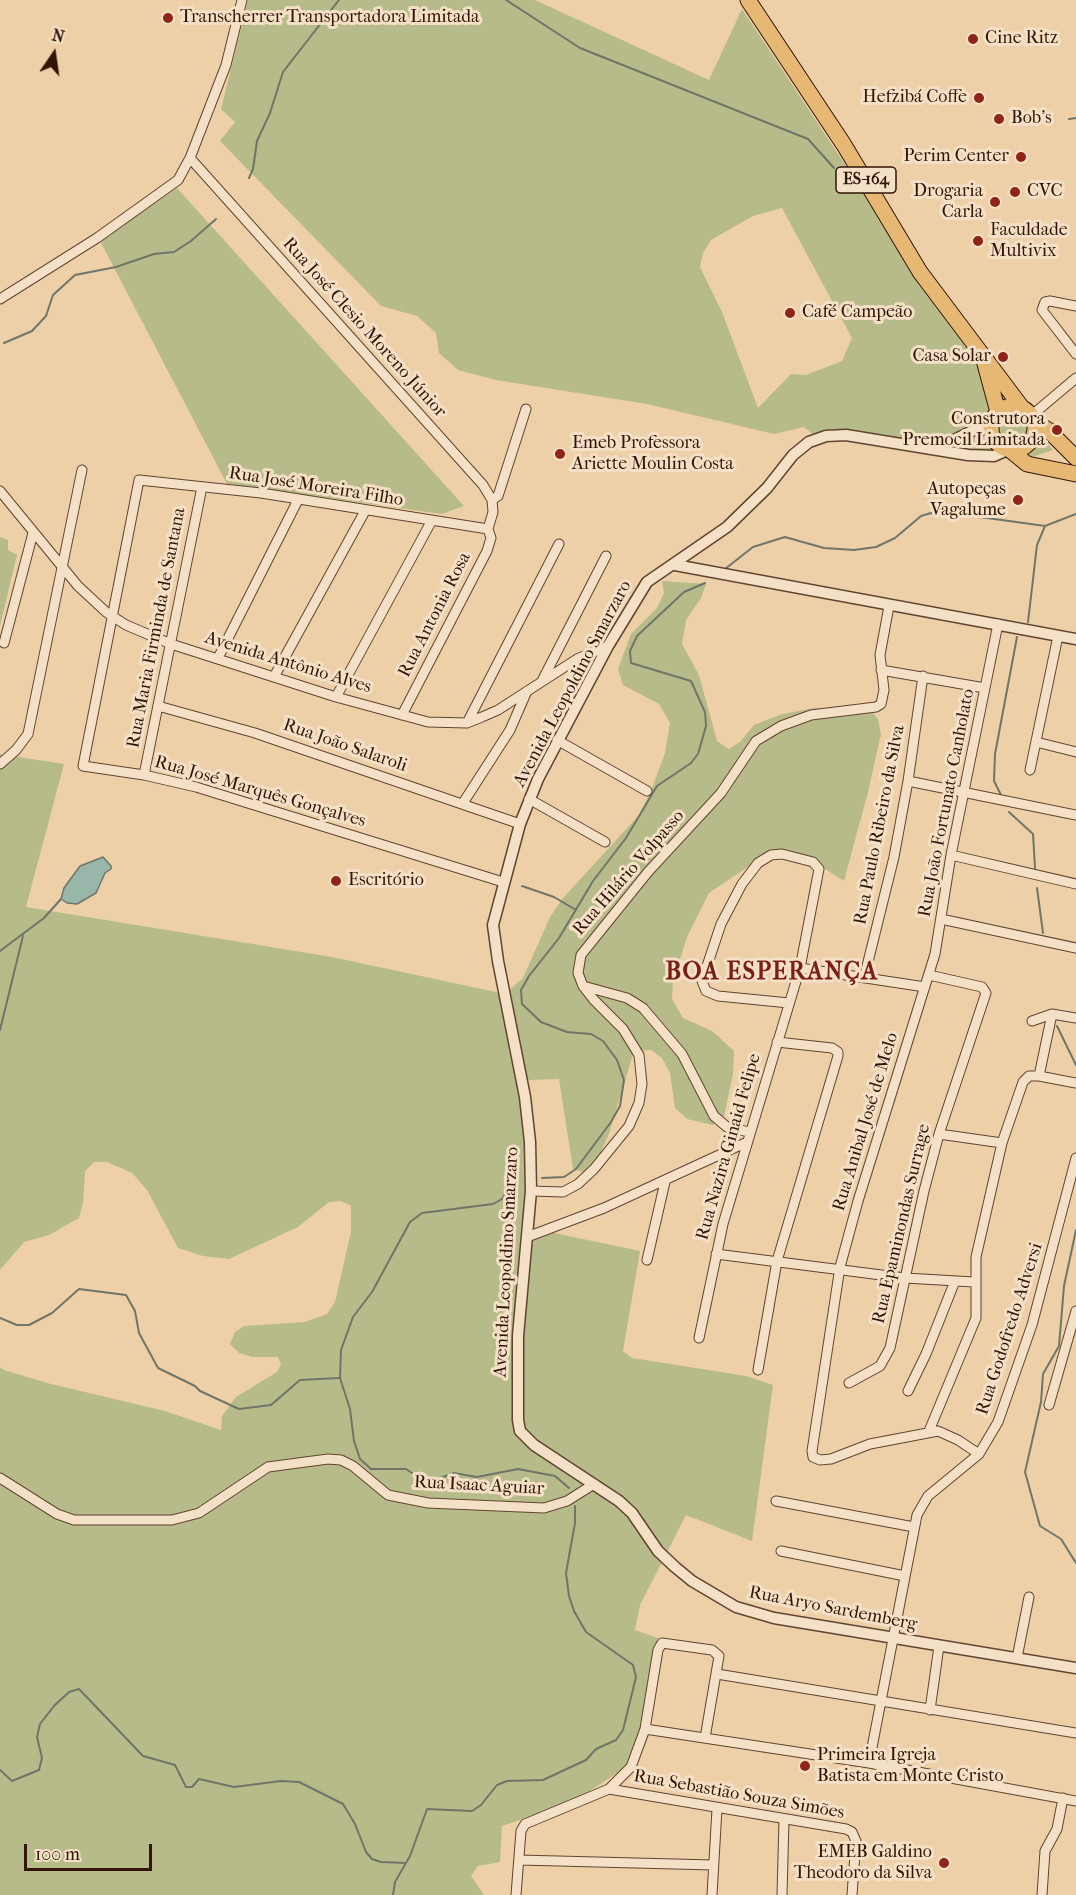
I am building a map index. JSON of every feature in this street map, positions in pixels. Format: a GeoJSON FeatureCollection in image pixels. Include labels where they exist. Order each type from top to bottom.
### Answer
{"type":"FeatureCollection","features":[{"type":"Feature","properties":{"kind":"highway","name":"ES-164"},"geometry":{"type":"LineString","coordinates":[[749,1],[844,145],[920,272],[1029,415],[1076,458]]}},
{"type":"Feature","properties":{"kind":"highway","name":"ES-164"},"geometry":{"type":"LineString","coordinates":[[982,355],[995,416],[990,431],[994,441],[1027,464],[1076,474]]}},
{"type":"Feature","properties":{"kind":"highway"},"geometry":{"type":"LineString","coordinates":[[995,416],[1007,407],[1029,415],[1035,431],[1031,441],[1023,448],[1009,450]]}},
{"type":"Feature","properties":{"kind":"street"},"geometry":{"type":"LineString","coordinates":[[0,299],[97,238],[177,180],[190,158],[226,65],[243,0]]}},
{"type":"Feature","properties":{"kind":"street","name":"Rua José Clesio Moreno Júnior"},"geometry":{"type":"LineString","coordinates":[[190,158],[483,485],[492,500]]}},
{"type":"Feature","properties":{"kind":"street"},"geometry":{"type":"LineString","coordinates":[[1076,306],[1050,301],[1045,302],[1042,310],[1076,354]]}},
{"type":"Feature","properties":{"kind":"street"},"geometry":{"type":"LineString","coordinates":[[1029,415],[1076,378]]}},
{"type":"Feature","properties":{"kind":"street"},"geometry":{"type":"LineString","coordinates":[[488,529],[493,512],[492,500],[498,496],[526,409]]}},
{"type":"Feature","properties":{"kind":"street"},"geometry":{"type":"LineString","coordinates":[[936,449],[995,416]]}},
{"type":"Feature","properties":{"kind":"street","name":"Avenida Leopoldino Smarzaro"},"geometry":{"type":"LineString","coordinates":[[594,1484],[534,1445],[520,1431],[518,1336],[531,1191],[529,1120],[493,925],[503,882],[529,799],[557,740],[608,646],[647,582],[675,565],[746,510],[793,455],[809,442],[826,436],[846,435],[982,456],[994,456],[1009,450]]}},
{"type":"Feature","properties":{"kind":"street"},"geometry":{"type":"LineString","coordinates":[[0,764],[16,750],[28,734],[82,470]]}},
{"type":"Feature","properties":{"kind":"street","name":"Rua José Moreira Filho"},"geometry":{"type":"LineString","coordinates":[[114,617],[139,480],[298,500],[488,529]]}},
{"type":"Feature","properties":{"kind":"street","name":"Rua Maria Firminda de Santana"},"geometry":{"type":"LineString","coordinates":[[144,775],[202,487]]}},
{"type":"Feature","properties":{"kind":"street","name":"Avenida Antônio Alves"},"geometry":{"type":"LineString","coordinates":[[0,491],[92,601],[141,633],[275,675],[336,697],[428,722],[466,723],[498,710],[577,659],[608,646]]}},
{"type":"Feature","properties":{"kind":"street"},"geometry":{"type":"LineString","coordinates":[[218,658],[298,500]]}},
{"type":"Feature","properties":{"kind":"street"},"geometry":{"type":"LineString","coordinates":[[275,675],[365,511]]}},
{"type":"Feature","properties":{"kind":"street"},"geometry":{"type":"LineString","coordinates":[[336,697],[431,522]]}},
{"type":"Feature","properties":{"kind":"street","name":"Rua Antonia Rosa"},"geometry":{"type":"LineString","coordinates":[[402,715],[487,550],[491,538],[488,529]]}},
{"type":"Feature","properties":{"kind":"street"},"geometry":{"type":"LineString","coordinates":[[4,643],[33,533]]}},
{"type":"Feature","properties":{"kind":"street"},"geometry":{"type":"LineString","coordinates":[[466,723],[559,544]]}},
{"type":"Feature","properties":{"kind":"street"},"geometry":{"type":"LineString","coordinates":[[543,679],[606,556]]}},
{"type":"Feature","properties":{"kind":"street"},"geometry":{"type":"LineString","coordinates":[[675,565],[1076,639]]}},
{"type":"Feature","properties":{"kind":"street","name":"Rua Hilário Volpasso"},"geometry":{"type":"LineString","coordinates":[[583,986],[578,973],[586,948],[648,872],[721,793],[747,750],[765,734],[811,715],[876,707],[884,696],[880,655],[889,606]]}},
{"type":"Feature","properties":{"kind":"street","name":"Rua José Marquês Gonçalves"},"geometry":{"type":"LineString","coordinates":[[114,617],[83,766],[144,775],[196,787],[503,882]]}},
{"type":"Feature","properties":{"kind":"street","name":"Rua João Fortunato Canholato"},"geometry":{"type":"LineString","coordinates":[[925,987],[941,919],[951,855],[998,624]]}},
{"type":"Feature","properties":{"kind":"street"},"geometry":{"type":"LineString","coordinates":[[1030,770],[1058,636]]}},
{"type":"Feature","properties":{"kind":"street"},"geometry":{"type":"LineString","coordinates":[[881,670],[986,688]]}},
{"type":"Feature","properties":{"kind":"street","name":"Rua Paulo Ribeiro da Silva"},"geometry":{"type":"LineString","coordinates":[[864,978],[892,867],[908,781],[923,676]]}},
{"type":"Feature","properties":{"kind":"street"},"geometry":{"type":"LineString","coordinates":[[463,803],[510,730],[528,689]]}},
{"type":"Feature","properties":{"kind":"street","name":"Rua João Salaroli"},"geometry":{"type":"LineString","coordinates":[[158,706],[255,733],[520,824]]}},
{"type":"Feature","properties":{"kind":"street"},"geometry":{"type":"LineString","coordinates":[[557,740],[647,791]]}},
{"type":"Feature","properties":{"kind":"street"},"geometry":{"type":"LineString","coordinates":[[1036,742],[1076,752]]}},
{"type":"Feature","properties":{"kind":"street"},"geometry":{"type":"LineString","coordinates":[[908,781],[1076,815]]}},
{"type":"Feature","properties":{"kind":"street"},"geometry":{"type":"LineString","coordinates":[[529,799],[605,842]]}},
{"type":"Feature","properties":{"kind":"street","name":"Rua Nazira Ginaid Felipe"},"geometry":{"type":"LineString","coordinates":[[699,1338],[716,1254],[745,1143],[749,1132],[800,968],[819,866],[782,854],[771,855],[758,863],[742,884],[721,924],[702,981],[706,991],[718,996],[789,1003]]}},
{"type":"Feature","properties":{"kind":"street"},"geometry":{"type":"LineString","coordinates":[[951,855],[1076,884]]}},
{"type":"Feature","properties":{"kind":"street"},"geometry":{"type":"LineString","coordinates":[[941,919],[1076,948]]}},
{"type":"Feature","properties":{"kind":"street"},"geometry":{"type":"LineString","coordinates":[[800,968],[925,987]]}},
{"type":"Feature","properties":{"kind":"street","name":"Rua Epaminondas Surrage"},"geometry":{"type":"LineString","coordinates":[[849,1383],[880,1366],[890,1348],[939,1134],[986,993],[982,987],[929,975]]}},
{"type":"Feature","properties":{"kind":"street"},"geometry":{"type":"LineString","coordinates":[[583,986],[627,998],[642,1008],[682,1054],[714,1116],[727,1126],[749,1132]]}},
{"type":"Feature","properties":{"kind":"street"},"geometry":{"type":"LineString","coordinates":[[531,1191],[563,1192],[578,1184],[594,1169],[628,1126],[639,1103],[642,1068],[639,1055],[623,1029],[583,986]]}},
{"type":"Feature","properties":{"kind":"street","name":"Rua Anibal José de Melo"},"geometry":{"type":"LineString","coordinates":[[925,987],[858,1201],[840,1267],[812,1451],[813,1456],[831,1459],[870,1444],[929,1431]]}},
{"type":"Feature","properties":{"kind":"street"},"geometry":{"type":"LineString","coordinates":[[1032,1021],[1052,1014],[1076,1018]]}},
{"type":"Feature","properties":{"kind":"street"},"geometry":{"type":"LineString","coordinates":[[1039,1076],[1052,1014]]}},
{"type":"Feature","properties":{"kind":"street"},"geometry":{"type":"LineString","coordinates":[[758,1370],[777,1261],[838,1056],[832,1048],[777,1042]]}},
{"type":"Feature","properties":{"kind":"street"},"geometry":{"type":"LineString","coordinates":[[979,1454],[947,1433],[929,1431],[975,1318],[976,1257],[1002,1143],[1026,1078],[1039,1076],[1076,1083]]}},
{"type":"Feature","properties":{"kind":"street"},"geometry":{"type":"LineString","coordinates":[[939,1134],[1002,1143]]}},
{"type":"Feature","properties":{"kind":"street"},"geometry":{"type":"LineString","coordinates":[[527,1237],[577,1220],[745,1143]]}},
{"type":"Feature","properties":{"kind":"street","name":"Rua Godofredo Adversi"},"geometry":{"type":"LineString","coordinates":[[869,1763],[891,1638],[920,1506],[928,1496],[979,1454],[998,1422],[1029,1335],[1076,1158]]}},
{"type":"Feature","properties":{"kind":"street"},"geometry":{"type":"LineString","coordinates":[[647,1260],[664,1182]]}},
{"type":"Feature","properties":{"kind":"street"},"geometry":{"type":"LineString","coordinates":[[716,1254],[840,1267],[905,1278],[974,1282]]}},
{"type":"Feature","properties":{"kind":"street"},"geometry":{"type":"LineString","coordinates":[[908,1391],[926,1354],[955,1281]]}},
{"type":"Feature","properties":{"kind":"street"},"geometry":{"type":"LineString","coordinates":[[1049,1405],[1076,1311]]}},
{"type":"Feature","properties":{"kind":"street","name":"Rua Isaac Aguiar"},"geometry":{"type":"LineString","coordinates":[[0,1478],[57,1514],[74,1520],[172,1521],[199,1513],[268,1467],[281,1463],[341,1460],[353,1466],[388,1495],[428,1503],[544,1508],[567,1501],[594,1484]]}},
{"type":"Feature","properties":{"kind":"street","name":"Rua Aryo Sardemberg"},"geometry":{"type":"LineString","coordinates":[[594,1484],[632,1513],[658,1551],[675,1567],[721,1599],[751,1613],[1076,1668]]}},
{"type":"Feature","properties":{"kind":"street"},"geometry":{"type":"LineString","coordinates":[[776,1501],[914,1527]]}},
{"type":"Feature","properties":{"kind":"street"},"geometry":{"type":"LineString","coordinates":[[781,1551],[905,1576]]}},
{"type":"Feature","properties":{"kind":"street"},"geometry":{"type":"LineString","coordinates":[[1017,1658],[1029,1597]]}},
{"type":"Feature","properties":{"kind":"street","name":"Rua Sebastião Souza Simões"},"geometry":{"type":"LineString","coordinates":[[519,1860],[521,1830],[529,1821],[609,1789],[632,1767],[645,1729],[658,1650],[662,1644],[712,1650],[718,1656],[717,1674]]}},
{"type":"Feature","properties":{"kind":"street"},"geometry":{"type":"LineString","coordinates":[[930,1710],[939,1646]]}},
{"type":"Feature","properties":{"kind":"street"},"geometry":{"type":"LineString","coordinates":[[705,1738],[717,1674],[1076,1733]]}},
{"type":"Feature","properties":{"kind":"street"},"geometry":{"type":"LineString","coordinates":[[645,1729],[869,1763],[1076,1801]]}},
{"type":"Feature","properties":{"kind":"street","name":"Rua Sebastião Souza Simões"},"geometry":{"type":"LineString","coordinates":[[609,1789],[846,1829],[852,1832],[856,1841],[852,1895]]}},
{"type":"Feature","properties":{"kind":"street"},"geometry":{"type":"LineString","coordinates":[[1042,1895],[1045,1851],[1057,1829],[1063,1798]]}},
{"type":"Feature","properties":{"kind":"street"},"geometry":{"type":"LineString","coordinates":[[712,1895],[717,1809]]}},
{"type":"Feature","properties":{"kind":"street"},"geometry":{"type":"LineString","coordinates":[[782,1895],[784,1820]]}},
{"type":"Feature","properties":{"kind":"street"},"geometry":{"type":"LineString","coordinates":[[516,1895],[519,1860],[713,1865]]}},
{"type":"Feature","properties":{"kind":"green space"},"geometry":{"type":"Polygon","coordinates":[[[248,0],[535,0],[709,80],[742,9],[954,329],[1006,397],[1053,450],[1020,461],[960,451],[815,436],[804,427],[774,434],[647,404],[496,380],[458,370],[439,353],[436,333],[417,316],[381,306],[220,141],[235,122],[221,109],[248,0]],[[782,208],[753,216],[711,240],[703,253],[700,267],[722,312],[758,408],[791,374],[806,375],[842,361],[852,338],[782,208]]]}},
{"type":"Feature","properties":{"kind":"green space"},"geometry":{"type":"Polygon","coordinates":[[[177,188],[464,506],[442,514],[227,484],[100,241],[177,188]]]}},
{"type":"Feature","properties":{"kind":"green space"},"geometry":{"type":"Polygon","coordinates":[[[0,537],[8,540],[8,550],[17,555],[0,626],[0,537]]]}},
{"type":"Feature","properties":{"kind":"green space"},"geometry":{"type":"Polygon","coordinates":[[[662,581],[706,584],[701,598],[686,620],[682,644],[699,675],[717,741],[729,749],[740,742],[754,725],[782,714],[815,708],[870,710],[878,719],[881,734],[844,881],[808,858],[773,850],[709,893],[687,937],[673,981],[672,999],[683,1018],[712,1031],[734,1051],[733,1074],[724,1116],[713,1125],[687,1119],[675,1108],[670,1073],[662,1058],[651,1050],[634,1051],[609,1134],[594,1167],[587,1173],[573,1169],[559,1079],[527,1080],[526,1227],[640,1251],[623,1351],[632,1358],[746,1376],[773,1385],[752,1541],[686,1515],[640,1605],[635,1630],[658,1638],[646,1720],[628,1766],[571,1803],[502,1826],[500,1862],[478,1866],[471,1876],[484,1895],[0,1895],[0,1367],[47,1383],[165,1411],[221,1430],[222,1416],[236,1397],[277,1372],[281,1364],[278,1357],[252,1357],[239,1353],[230,1344],[235,1332],[244,1326],[305,1322],[327,1314],[335,1302],[351,1232],[351,1206],[341,1201],[329,1202],[298,1227],[229,1259],[203,1256],[178,1248],[147,1190],[132,1173],[107,1162],[94,1162],[85,1171],[83,1203],[79,1218],[49,1235],[24,1242],[0,1270],[0,754],[64,764],[26,907],[332,957],[505,994],[523,978],[550,917],[563,898],[639,815],[651,791],[665,753],[670,723],[659,704],[623,685],[618,669],[631,634],[657,608],[664,593],[662,581]]]}},
{"type":"Feature","properties":{"kind":"shaded area"},"geometry":{"type":"Polygon","coordinates":[[[103,857],[111,869],[105,873],[96,893],[77,904],[67,903],[61,899],[64,888],[80,866],[103,857]]]}},
{"type":"Feature","properties":{"kind":"waterway"},"geometry":{"type":"LineString","coordinates":[[249,178],[253,169],[257,141],[270,113],[283,72],[339,0]]}},
{"type":"Feature","properties":{"kind":"waterway"},"geometry":{"type":"LineString","coordinates":[[506,0],[580,48],[808,139],[834,168]]}},
{"type":"Feature","properties":{"kind":"waterway"},"geometry":{"type":"LineString","coordinates":[[1069,119],[1076,118]]}},
{"type":"Feature","properties":{"kind":"waterway"},"geometry":{"type":"LineString","coordinates":[[4,343],[32,331],[46,316],[53,295],[75,275],[116,267],[154,254],[174,252],[191,241],[216,219]]}},
{"type":"Feature","properties":{"kind":"waterway"},"geometry":{"type":"LineString","coordinates":[[725,569],[753,547],[785,537],[824,548],[854,550],[876,547],[895,538],[921,516],[931,513],[1045,526],[1076,514]]}},
{"type":"Feature","properties":{"kind":"waterway"},"geometry":{"type":"LineString","coordinates":[[1028,622],[1037,545],[1045,526]]}},
{"type":"Feature","properties":{"kind":"waterway"},"geometry":{"type":"LineString","coordinates":[[542,1178],[564,1177],[576,1169],[620,1106],[624,1080],[617,1060],[603,1041],[591,1034],[567,1032],[541,1022],[522,1004],[521,990],[529,976],[559,938],[593,881],[626,838],[657,786],[691,763],[698,754],[706,726],[705,712],[691,681],[631,663],[630,651],[637,636],[684,592],[705,583]]}},
{"type":"Feature","properties":{"kind":"waterway"},"geometry":{"type":"LineString","coordinates":[[1001,795],[994,781],[995,754],[1017,637]]}},
{"type":"Feature","properties":{"kind":"waterway"},"geometry":{"type":"LineString","coordinates":[[1009,812],[1033,834],[1035,868]]}},
{"type":"Feature","properties":{"kind":"waterway"},"geometry":{"type":"LineString","coordinates":[[522,886],[554,897],[576,910]]}},
{"type":"Feature","properties":{"kind":"waterway"},"geometry":{"type":"LineString","coordinates":[[1037,888],[1043,933]]}},
{"type":"Feature","properties":{"kind":"waterway"},"geometry":{"type":"LineString","coordinates":[[0,951],[44,918],[61,899]]}},
{"type":"Feature","properties":{"kind":"waterway"},"geometry":{"type":"LineString","coordinates":[[0,1030],[23,936]]}},
{"type":"Feature","properties":{"kind":"waterway"},"geometry":{"type":"LineString","coordinates":[[1057,1026],[1076,1065]]}},
{"type":"Feature","properties":{"kind":"waterway"},"geometry":{"type":"LineString","coordinates":[[514,1181],[502,1199],[493,1204],[422,1213],[410,1222],[372,1292],[353,1317],[341,1350],[340,1378],[350,1409],[354,1441],[360,1459],[371,1469],[406,1469],[418,1477],[435,1480],[454,1473],[477,1477],[518,1469],[555,1476],[569,1488]]}},
{"type":"Feature","properties":{"kind":"waterway"},"geometry":{"type":"LineString","coordinates":[[1076,1230],[1064,1286],[1059,1346],[1043,1374],[1041,1402],[1025,1472],[1040,1526],[1061,1539],[1076,1563]]}},
{"type":"Feature","properties":{"kind":"waterway"},"geometry":{"type":"LineString","coordinates":[[0,1318],[17,1325],[29,1325],[52,1313],[79,1289],[126,1295],[135,1311],[139,1333],[158,1368],[239,1409],[271,1405],[300,1380],[339,1378]]}},
{"type":"Feature","properties":{"kind":"waterway"},"geometry":{"type":"LineString","coordinates":[[393,1895],[395,1882],[410,1856],[427,1809],[472,1811],[481,1805],[497,1785],[507,1781],[543,1780],[586,1760],[596,1749],[616,1740],[623,1730],[636,1677],[633,1665],[586,1632],[574,1611],[569,1596],[566,1573],[575,1523],[575,1506]]}},
{"type":"Feature","properties":{"kind":"waterway"},"geometry":{"type":"LineString","coordinates":[[0,1770],[12,1781],[39,1770],[42,1758],[37,1737],[40,1724],[69,1692],[79,1689],[143,1756],[175,1765],[186,1787],[192,1787],[199,1779],[234,1787],[281,1781],[299,1782],[343,1804],[355,1824],[366,1852],[372,1859],[381,1862],[406,1863]]}},
{"type":"Feature","properties":{"kind":"place","name":"Transcherrer Transportadora Limitada"},"geometry":{"type":"Point","coordinates":[168,18]}},
{"type":"Feature","properties":{"kind":"place","name":"Cine Ritz"},"geometry":{"type":"Point","coordinates":[973,39]}},
{"type":"Feature","properties":{"kind":"place","name":"Hefzibá Coffe"},"geometry":{"type":"Point","coordinates":[979,98]}},
{"type":"Feature","properties":{"kind":"place","name":"Bob's"},"geometry":{"type":"Point","coordinates":[999,119]}},
{"type":"Feature","properties":{"kind":"place","name":"Perim Center"},"geometry":{"type":"Point","coordinates":[1021,157]}},
{"type":"Feature","properties":{"kind":"place","name":"CVC"},"geometry":{"type":"Point","coordinates":[1015,192]}},
{"type":"Feature","properties":{"kind":"place","name":"Drogaria Carla"},"geometry":{"type":"Point","coordinates":[995,202]}},
{"type":"Feature","properties":{"kind":"place","name":"Faculdade Multivix"},"geometry":{"type":"Point","coordinates":[978,241]}},
{"type":"Feature","properties":{"kind":"place","name":"Café Campeão"},"geometry":{"type":"Point","coordinates":[790,313]}},
{"type":"Feature","properties":{"kind":"place","name":"Casa Solar"},"geometry":{"type":"Point","coordinates":[1003,357]}},
{"type":"Feature","properties":{"kind":"place","name":"Construtora Premocil Limitada"},"geometry":{"type":"Point","coordinates":[1057,430]}},
{"type":"Feature","properties":{"kind":"place","name":"Emeb Professora Ariette Moulin Costa"},"geometry":{"type":"Point","coordinates":[560,454]}},
{"type":"Feature","properties":{"kind":"place","name":"Autopeças Vagalume"},"geometry":{"type":"Point","coordinates":[1018,500]}},
{"type":"Feature","properties":{"kind":"place","name":"Escritório"},"geometry":{"type":"Point","coordinates":[336,881]}},
{"type":"Feature","properties":{"kind":"place","name":"Primeira Igreja Batista em Monte Cristo"},"geometry":{"type":"Point","coordinates":[805,1766]}},
{"type":"Feature","properties":{"kind":"place","name":"EMEB Galdino Theodoro da Silva"},"geometry":{"type":"Point","coordinates":[944,1863]}},
{"type":"Feature","properties":{"kind":"district","name":"BOA ESPERANÇA"},"geometry":{"type":"Point","coordinates":[772,973]}}]}
